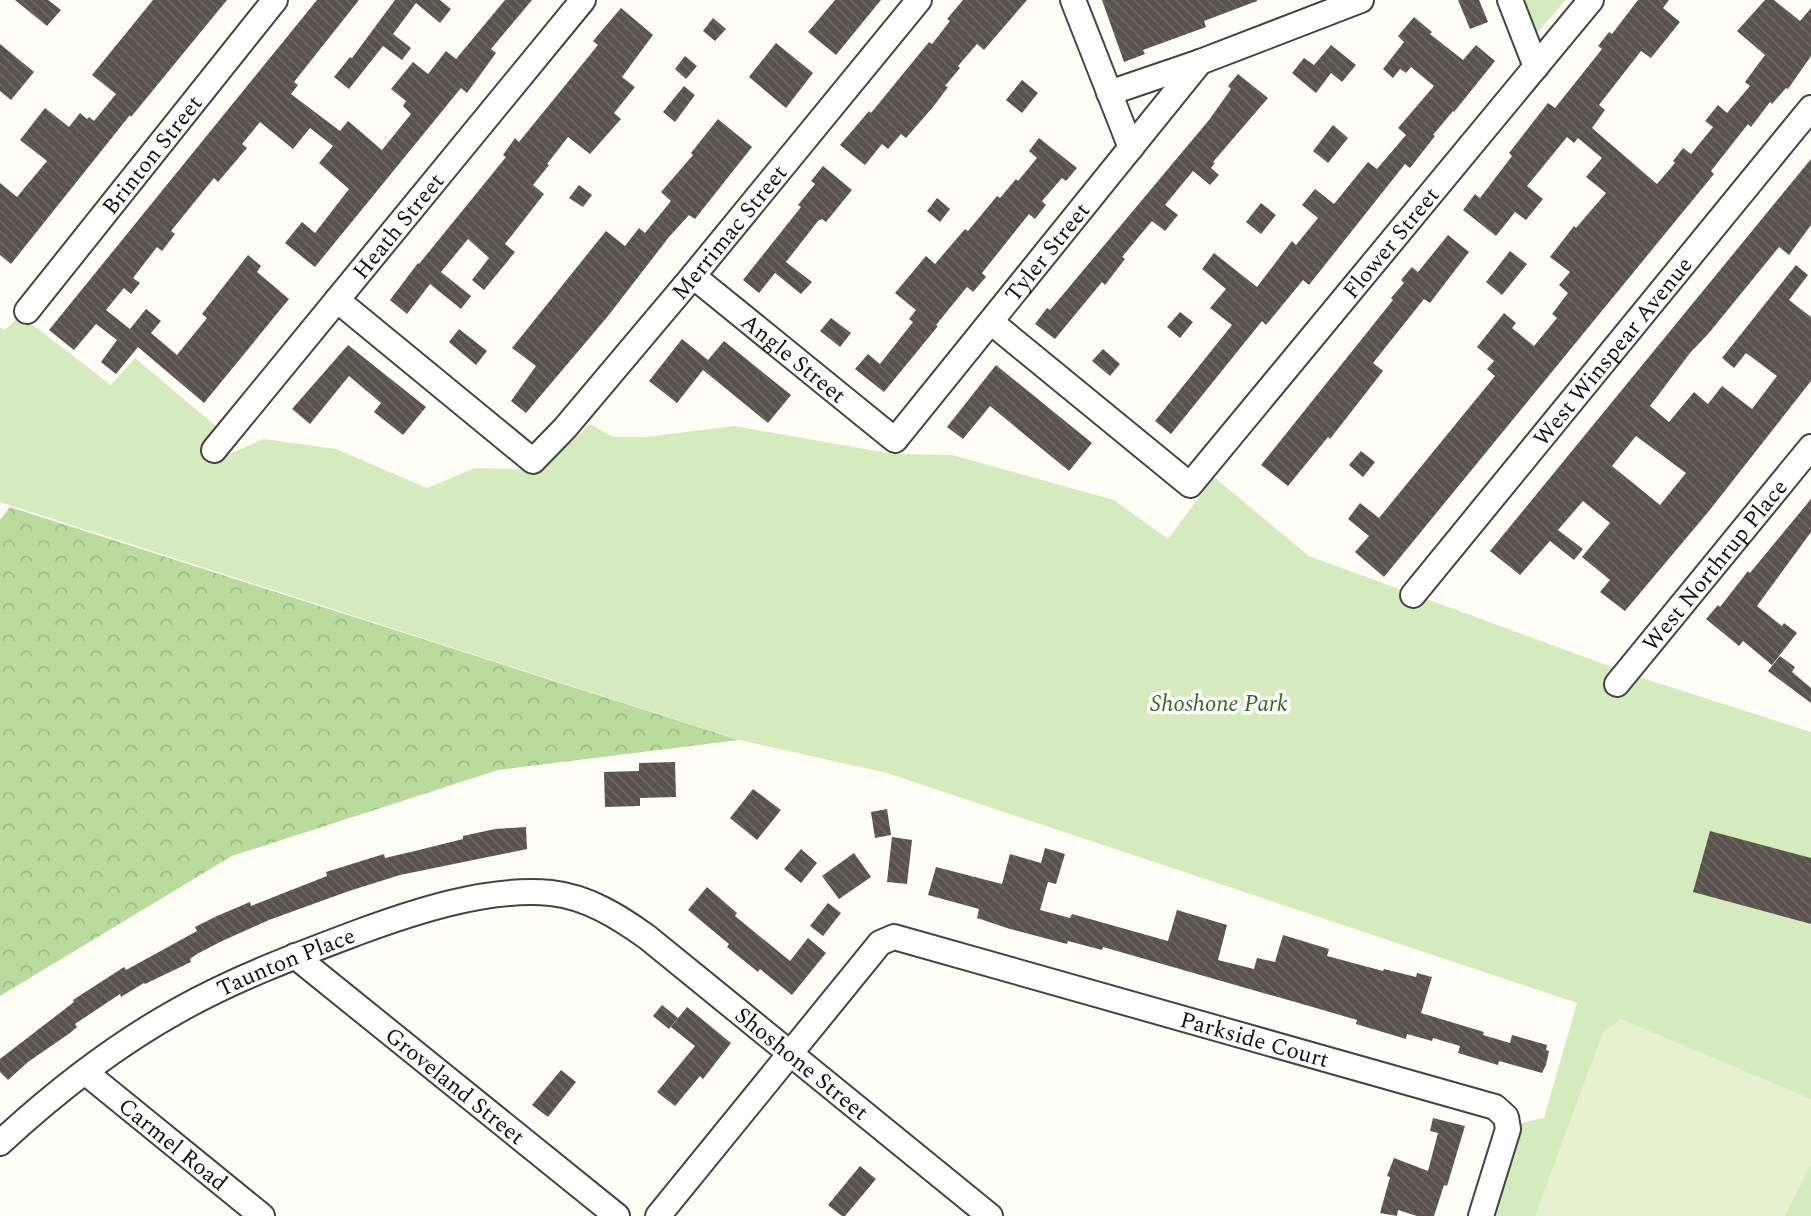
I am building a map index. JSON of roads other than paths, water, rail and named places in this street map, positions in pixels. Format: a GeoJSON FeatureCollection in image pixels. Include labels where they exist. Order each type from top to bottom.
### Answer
{"type":"FeatureCollection","features":[{"type":"Feature","properties":{"kind":"street","name":"Brinton Street"},"geometry":{"type":"LineString","coordinates":[[27,311],[275,0]]}},
{"type":"Feature","properties":{"kind":"street","name":"Heath Street"},"geometry":{"type":"LineString","coordinates":[[214,450],[583,0]]}},
{"type":"Feature","properties":{"kind":"street","name":"Merrimac Street"},"geometry":{"type":"LineString","coordinates":[[337,300],[533,461],[565,428],[693,276],[919,0]]}},
{"type":"Feature","properties":{"kind":"street"},"geometry":{"type":"LineString","coordinates":[[1073,0],[1131,148]]}},
{"type":"Feature","properties":{"kind":"street"},"geometry":{"type":"LineString","coordinates":[[1110,93],[1362,0]]}},
{"type":"Feature","properties":{"kind":"street"},"geometry":{"type":"LineString","coordinates":[[1510,0],[1536,67]]}},
{"type":"Feature","properties":{"kind":"street","name":"Flower Street"},"geometry":{"type":"LineString","coordinates":[[990,322],[1190,485],[1591,0]]}},
{"type":"Feature","properties":{"kind":"street","name":"Tyler Street"},"geometry":{"type":"LineString","coordinates":[[895,440],[1200,62]]}},
{"type":"Feature","properties":{"kind":"street","name":"West Winspear Avenue"},"geometry":{"type":"LineString","coordinates":[[1413,595],[1811,108]]}},
{"type":"Feature","properties":{"kind":"street","name":"Angle Street"},"geometry":{"type":"LineString","coordinates":[[693,276],[895,440]]}},
{"type":"Feature","properties":{"kind":"street","name":"West Northrup Place"},"geometry":{"type":"LineString","coordinates":[[1616,684],[1811,447]]}},
{"type":"Feature","properties":{"kind":"street","name":"Taunton Place"},"geometry":{"type":"LineString","coordinates":[[0,1143],[85,1072],[179,1010],[295,956],[391,920],[441,906],[491,897],[552,893],[583,901],[612,914]]}},
{"type":"Feature","properties":{"kind":"street","name":"Shoshone Street"},"geometry":{"type":"LineString","coordinates":[[612,914],[647,937],[990,1216]]}},
{"type":"Feature","properties":{"kind":"street","name":"Parkside Court"},"geometry":{"type":"LineString","coordinates":[[790,1053],[880,943],[894,937],[1495,1107],[1506,1117],[1508,1129],[1481,1216]]}},
{"type":"Feature","properties":{"kind":"street","name":"Groveland Street"},"geometry":{"type":"LineString","coordinates":[[295,956],[617,1216]]}},
{"type":"Feature","properties":{"kind":"street"},"geometry":{"type":"LineString","coordinates":[[658,1216],[790,1053]]}},
{"type":"Feature","properties":{"kind":"street","name":"Carmel Road"},"geometry":{"type":"LineString","coordinates":[[85,1072],[262,1216]]}},
{"type":"Feature","properties":{"kind":"park label","name":"Shoshone Park"},"geometry":{"type":"Point","coordinates":[1219,703]}}]}
